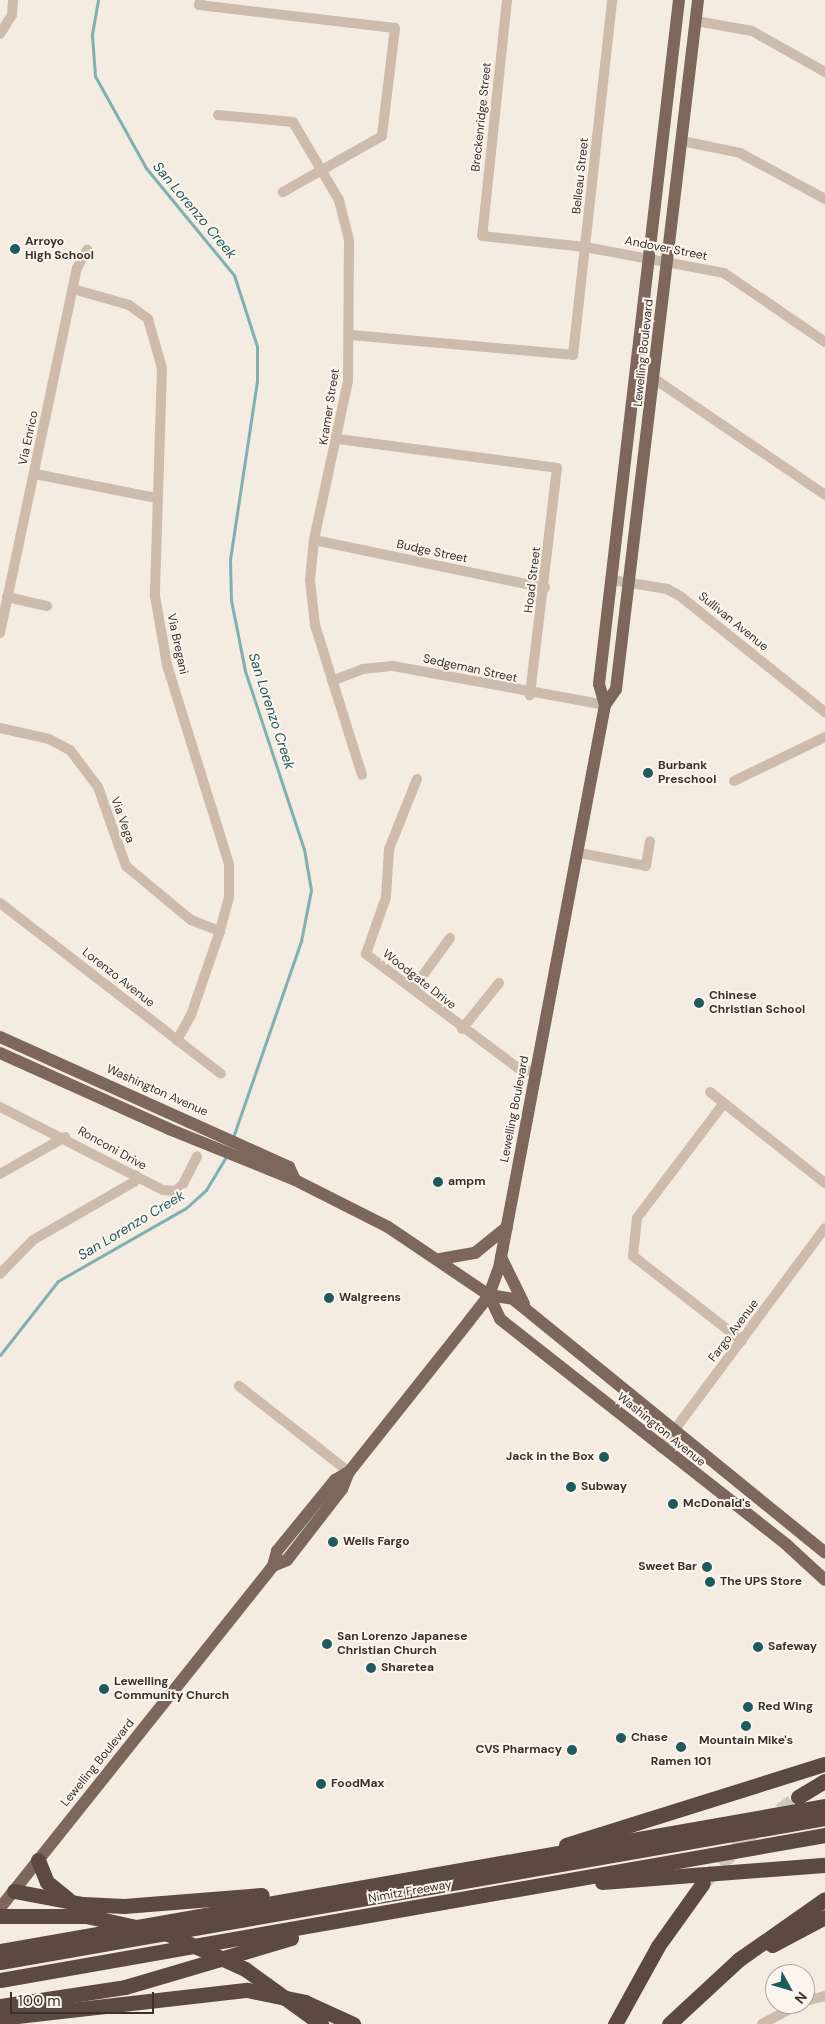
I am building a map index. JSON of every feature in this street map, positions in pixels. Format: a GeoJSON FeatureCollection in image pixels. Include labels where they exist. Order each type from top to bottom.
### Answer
{"type":"FeatureCollection","features":[{"type":"Feature","properties":{"kind":"highway"},"geometry":{"type":"LineString","coordinates":[[532,1857],[825,1764]]}},
{"type":"Feature","properties":{"kind":"highway"},"geometry":{"type":"LineString","coordinates":[[798,1798],[825,1781]]}},
{"type":"Feature","properties":{"kind":"highway","name":"Nimitz Freeway"},"geometry":{"type":"LineString","coordinates":[[0,1951],[825,1806]]}},
{"type":"Feature","properties":{"kind":"highway"},"geometry":{"type":"LineString","coordinates":[[0,1962],[825,1818]]}},
{"type":"Feature","properties":{"kind":"highway","name":"Nimitz Freeway"},"geometry":{"type":"LineString","coordinates":[[0,1980],[825,1835]]}},
{"type":"Feature","properties":{"kind":"highway"},"geometry":{"type":"LineString","coordinates":[[38,1860],[47,1882],[72,1901]]}},
{"type":"Feature","properties":{"kind":"highway"},"geometry":{"type":"LineString","coordinates":[[533,1886],[825,1865]]}},
{"type":"Feature","properties":{"kind":"highway"},"geometry":{"type":"LineString","coordinates":[[7,1890],[72,1901],[124,1906],[231,1898],[352,1880],[437,1873]]}},
{"type":"Feature","properties":{"kind":"highway"},"geometry":{"type":"LineString","coordinates":[[615,2024],[658,1946],[703,1883]]}},
{"type":"Feature","properties":{"kind":"highway"},"geometry":{"type":"LineString","coordinates":[[669,2024],[738,1960],[825,1899]]}},
{"type":"Feature","properties":{"kind":"highway"},"geometry":{"type":"LineString","coordinates":[[0,2006],[125,1986],[376,1914]]}},
{"type":"Feature","properties":{"kind":"highway"},"geometry":{"type":"LineString","coordinates":[[0,1916],[86,1916],[168,1934],[245,1968],[320,2024]]}},
{"type":"Feature","properties":{"kind":"highway"},"geometry":{"type":"LineString","coordinates":[[738,1960],[825,1917]]}},
{"type":"Feature","properties":{"kind":"highway"},"geometry":{"type":"LineString","coordinates":[[0,2018],[247,1990],[305,2002],[353,2024]]}},
{"type":"Feature","properties":{"kind":"main road","name":"Lewelling Boulevard"},"geometry":{"type":"LineString","coordinates":[[605,705],[598,687],[679,0]]}},
{"type":"Feature","properties":{"kind":"main road","name":"Lewelling Boulevard"},"geometry":{"type":"LineString","coordinates":[[0,1908],[7,1890],[38,1860],[273,1566],[277,1552],[335,1480],[348,1472],[489,1295],[501,1257],[507,1227],[580,853],[605,705],[616,689],[656,380],[667,261],[698,0]]}},
{"type":"Feature","properties":{"kind":"main road"},"geometry":{"type":"LineString","coordinates":[[637,364],[656,380]]}},
{"type":"Feature","properties":{"kind":"main road","name":"Washington Avenue"},"geometry":{"type":"LineString","coordinates":[[0,1037],[289,1167],[295,1180]]}},
{"type":"Feature","properties":{"kind":"main road","name":"Washington Avenue"},"geometry":{"type":"LineString","coordinates":[[0,1053],[243,1160],[295,1180],[388,1227],[440,1259],[489,1295],[513,1299],[676,1429],[825,1553]]}},
{"type":"Feature","properties":{"kind":"main road"},"geometry":{"type":"LineString","coordinates":[[440,1259],[475,1253],[507,1227]]}},
{"type":"Feature","properties":{"kind":"main road"},"geometry":{"type":"LineString","coordinates":[[501,1257],[528,1310]]}},
{"type":"Feature","properties":{"kind":"main road","name":"Washington Avenue"},"geometry":{"type":"LineString","coordinates":[[489,1295],[500,1319],[661,1448],[788,1546],[825,1580]]}},
{"type":"Feature","properties":{"kind":"street"},"geometry":{"type":"LineString","coordinates":[[0,34],[12,15],[13,0]]}},
{"type":"Feature","properties":{"kind":"street","name":"Breckenridge Street"},"geometry":{"type":"LineString","coordinates":[[482,236],[507,0]]}},
{"type":"Feature","properties":{"kind":"street","name":"Belleau Street"},"geometry":{"type":"LineString","coordinates":[[351,335],[573,355],[612,0]]}},
{"type":"Feature","properties":{"kind":"street"},"geometry":{"type":"LineString","coordinates":[[199,2],[395,28],[382,136],[283,192]]}},
{"type":"Feature","properties":{"kind":"street"},"geometry":{"type":"LineString","coordinates":[[696,21],[752,31],[825,72]]}},
{"type":"Feature","properties":{"kind":"street","name":"Kramer Street"},"geometry":{"type":"LineString","coordinates":[[218,115],[293,122],[320,172],[339,200],[348,240],[351,335],[338,439],[314,540],[310,580],[315,625],[362,775]]}},
{"type":"Feature","properties":{"kind":"street"},"geometry":{"type":"LineString","coordinates":[[682,141],[740,153],[825,199]]}},
{"type":"Feature","properties":{"kind":"street","name":"Andover Street"},"geometry":{"type":"LineString","coordinates":[[482,236],[585,247],[724,273],[825,342]]}},
{"type":"Feature","properties":{"kind":"street","name":"Via Enrico"},"geometry":{"type":"LineString","coordinates":[[0,632],[73,290],[87,250]]}},
{"type":"Feature","properties":{"kind":"street","name":"Via Bregani"},"geometry":{"type":"LineString","coordinates":[[73,290],[129,305],[148,319],[162,368],[156,498],[155,596],[167,665],[229,864],[229,896],[220,931],[191,1015],[177,1040]]}},
{"type":"Feature","properties":{"kind":"street"},"geometry":{"type":"LineString","coordinates":[[656,380],[825,495]]}},
{"type":"Feature","properties":{"kind":"street","name":"Hoad Street"},"geometry":{"type":"LineString","coordinates":[[338,439],[557,468],[545,588],[530,694]]}},
{"type":"Feature","properties":{"kind":"street"},"geometry":{"type":"LineString","coordinates":[[35,474],[156,498]]}},
{"type":"Feature","properties":{"kind":"street","name":"Budge Street"},"geometry":{"type":"LineString","coordinates":[[314,540],[545,588]]}},
{"type":"Feature","properties":{"kind":"street","name":"Sullivan Avenue"},"geometry":{"type":"LineString","coordinates":[[612,580],[629,582],[680,596],[825,712]]}},
{"type":"Feature","properties":{"kind":"street"},"geometry":{"type":"LineString","coordinates":[[7,598],[47,606]]}},
{"type":"Feature","properties":{"kind":"street","name":"Sedgeman Street"},"geometry":{"type":"LineString","coordinates":[[332,681],[363,669],[394,666],[530,694],[605,705]]}},
{"type":"Feature","properties":{"kind":"street","name":"Via Vega"},"geometry":{"type":"LineString","coordinates":[[0,728],[50,739],[70,750],[98,788],[126,866],[191,920],[220,931]]}},
{"type":"Feature","properties":{"kind":"street"},"geometry":{"type":"LineString","coordinates":[[734,781],[825,737]]}},
{"type":"Feature","properties":{"kind":"street","name":"Woodgate Drive"},"geometry":{"type":"LineString","coordinates":[[417,779],[389,849],[386,897],[366,954],[462,1029],[518,1068],[536,1073]]}},
{"type":"Feature","properties":{"kind":"street"},"geometry":{"type":"LineString","coordinates":[[580,853],[646,866],[650,841]]}},
{"type":"Feature","properties":{"kind":"street","name":"Lorenzo Avenue"},"geometry":{"type":"LineString","coordinates":[[0,903],[221,1074]]}},
{"type":"Feature","properties":{"kind":"street"},"geometry":{"type":"LineString","coordinates":[[413,990],[450,938]]}},
{"type":"Feature","properties":{"kind":"street"},"geometry":{"type":"LineString","coordinates":[[462,1029],[499,983]]}},
{"type":"Feature","properties":{"kind":"street"},"geometry":{"type":"LineString","coordinates":[[710,1092],[825,1182]]}},
{"type":"Feature","properties":{"kind":"street"},"geometry":{"type":"LineString","coordinates":[[724,1103],[637,1218],[633,1256],[742,1341]]}},
{"type":"Feature","properties":{"kind":"street","name":"Ronconi Drive"},"geometry":{"type":"LineString","coordinates":[[0,1107],[65,1137],[136,1175],[176,1192],[197,1156]]}},
{"type":"Feature","properties":{"kind":"street"},"geometry":{"type":"LineString","coordinates":[[0,1174],[65,1137]]}},
{"type":"Feature","properties":{"kind":"street"},"geometry":{"type":"LineString","coordinates":[[0,1274],[33,1240],[134,1182],[136,1175]]}},
{"type":"Feature","properties":{"kind":"street","name":"Fargo Avenue"},"geometry":{"type":"LineString","coordinates":[[661,1448],[825,1228]]}},
{"type":"Feature","properties":{"kind":"street"},"geometry":{"type":"LineString","coordinates":[[239,1386],[348,1472]]}},
{"type":"Feature","properties":{"kind":"street"},"geometry":{"type":"LineString","coordinates":[[762,2024],[780,2014]]}},
{"type":"Feature","properties":{"kind":"waterway","name":"San Lorenzo Creek"},"geometry":{"type":"LineString","coordinates":[[98,0],[92,35],[95,76],[146,168],[234,275],[257,346],[257,381],[230,560],[231,600],[245,671],[304,849],[311,890],[301,941],[233,1137]]}},
{"type":"Feature","properties":{"kind":"waterway","name":"San Lorenzo Creek"},"geometry":{"type":"LineString","coordinates":[[0,1355],[58,1281],[186,1208],[206,1190],[227,1155]]}},
{"type":"Feature","properties":{"kind":"tunnel"},"geometry":{"type":"LineString","coordinates":[[705,1881],[744,1839],[798,1797]]}},
{"type":"Feature","properties":{"kind":"place","name":"Arroyo High School"},"geometry":{"type":"Point","coordinates":[15,249]}},
{"type":"Feature","properties":{"kind":"place","name":"Burbank Preschool"},"geometry":{"type":"Point","coordinates":[648,773]}},
{"type":"Feature","properties":{"kind":"place","name":"Chinese Christian School"},"geometry":{"type":"Point","coordinates":[699,1003]}},
{"type":"Feature","properties":{"kind":"place","name":"ampm"},"geometry":{"type":"Point","coordinates":[438,1182]}},
{"type":"Feature","properties":{"kind":"place","name":"Walgreens"},"geometry":{"type":"Point","coordinates":[329,1298]}},
{"type":"Feature","properties":{"kind":"place","name":"Jack in the Box"},"geometry":{"type":"Point","coordinates":[604,1457]}},
{"type":"Feature","properties":{"kind":"place","name":"Subway"},"geometry":{"type":"Point","coordinates":[571,1487]}},
{"type":"Feature","properties":{"kind":"place","name":"McDonald's"},"geometry":{"type":"Point","coordinates":[673,1504]}},
{"type":"Feature","properties":{"kind":"place","name":"Wells Fargo"},"geometry":{"type":"Point","coordinates":[333,1542]}},
{"type":"Feature","properties":{"kind":"place","name":"Sweet Bar"},"geometry":{"type":"Point","coordinates":[707,1567]}},
{"type":"Feature","properties":{"kind":"place","name":"The UPS Store"},"geometry":{"type":"Point","coordinates":[710,1582]}},
{"type":"Feature","properties":{"kind":"place","name":"San Lorenzo Japanese Christian Church"},"geometry":{"type":"Point","coordinates":[327,1644]}},
{"type":"Feature","properties":{"kind":"place","name":"Safeway"},"geometry":{"type":"Point","coordinates":[758,1647]}},
{"type":"Feature","properties":{"kind":"place","name":"Sharetea"},"geometry":{"type":"Point","coordinates":[371,1668]}},
{"type":"Feature","properties":{"kind":"place","name":"Lewelling Community Church"},"geometry":{"type":"Point","coordinates":[104,1689]}},
{"type":"Feature","properties":{"kind":"place","name":"Red Wing"},"geometry":{"type":"Point","coordinates":[748,1707]}},
{"type":"Feature","properties":{"kind":"place","name":"Mountain Mike's"},"geometry":{"type":"Point","coordinates":[746,1726]}},
{"type":"Feature","properties":{"kind":"place","name":"Chase"},"geometry":{"type":"Point","coordinates":[621,1738]}},
{"type":"Feature","properties":{"kind":"place","name":"Ramen 101"},"geometry":{"type":"Point","coordinates":[681,1747]}},
{"type":"Feature","properties":{"kind":"place","name":"CVS Pharmacy"},"geometry":{"type":"Point","coordinates":[572,1750]}},
{"type":"Feature","properties":{"kind":"place","name":"FoodMax"},"geometry":{"type":"Point","coordinates":[321,1784]}}]}
